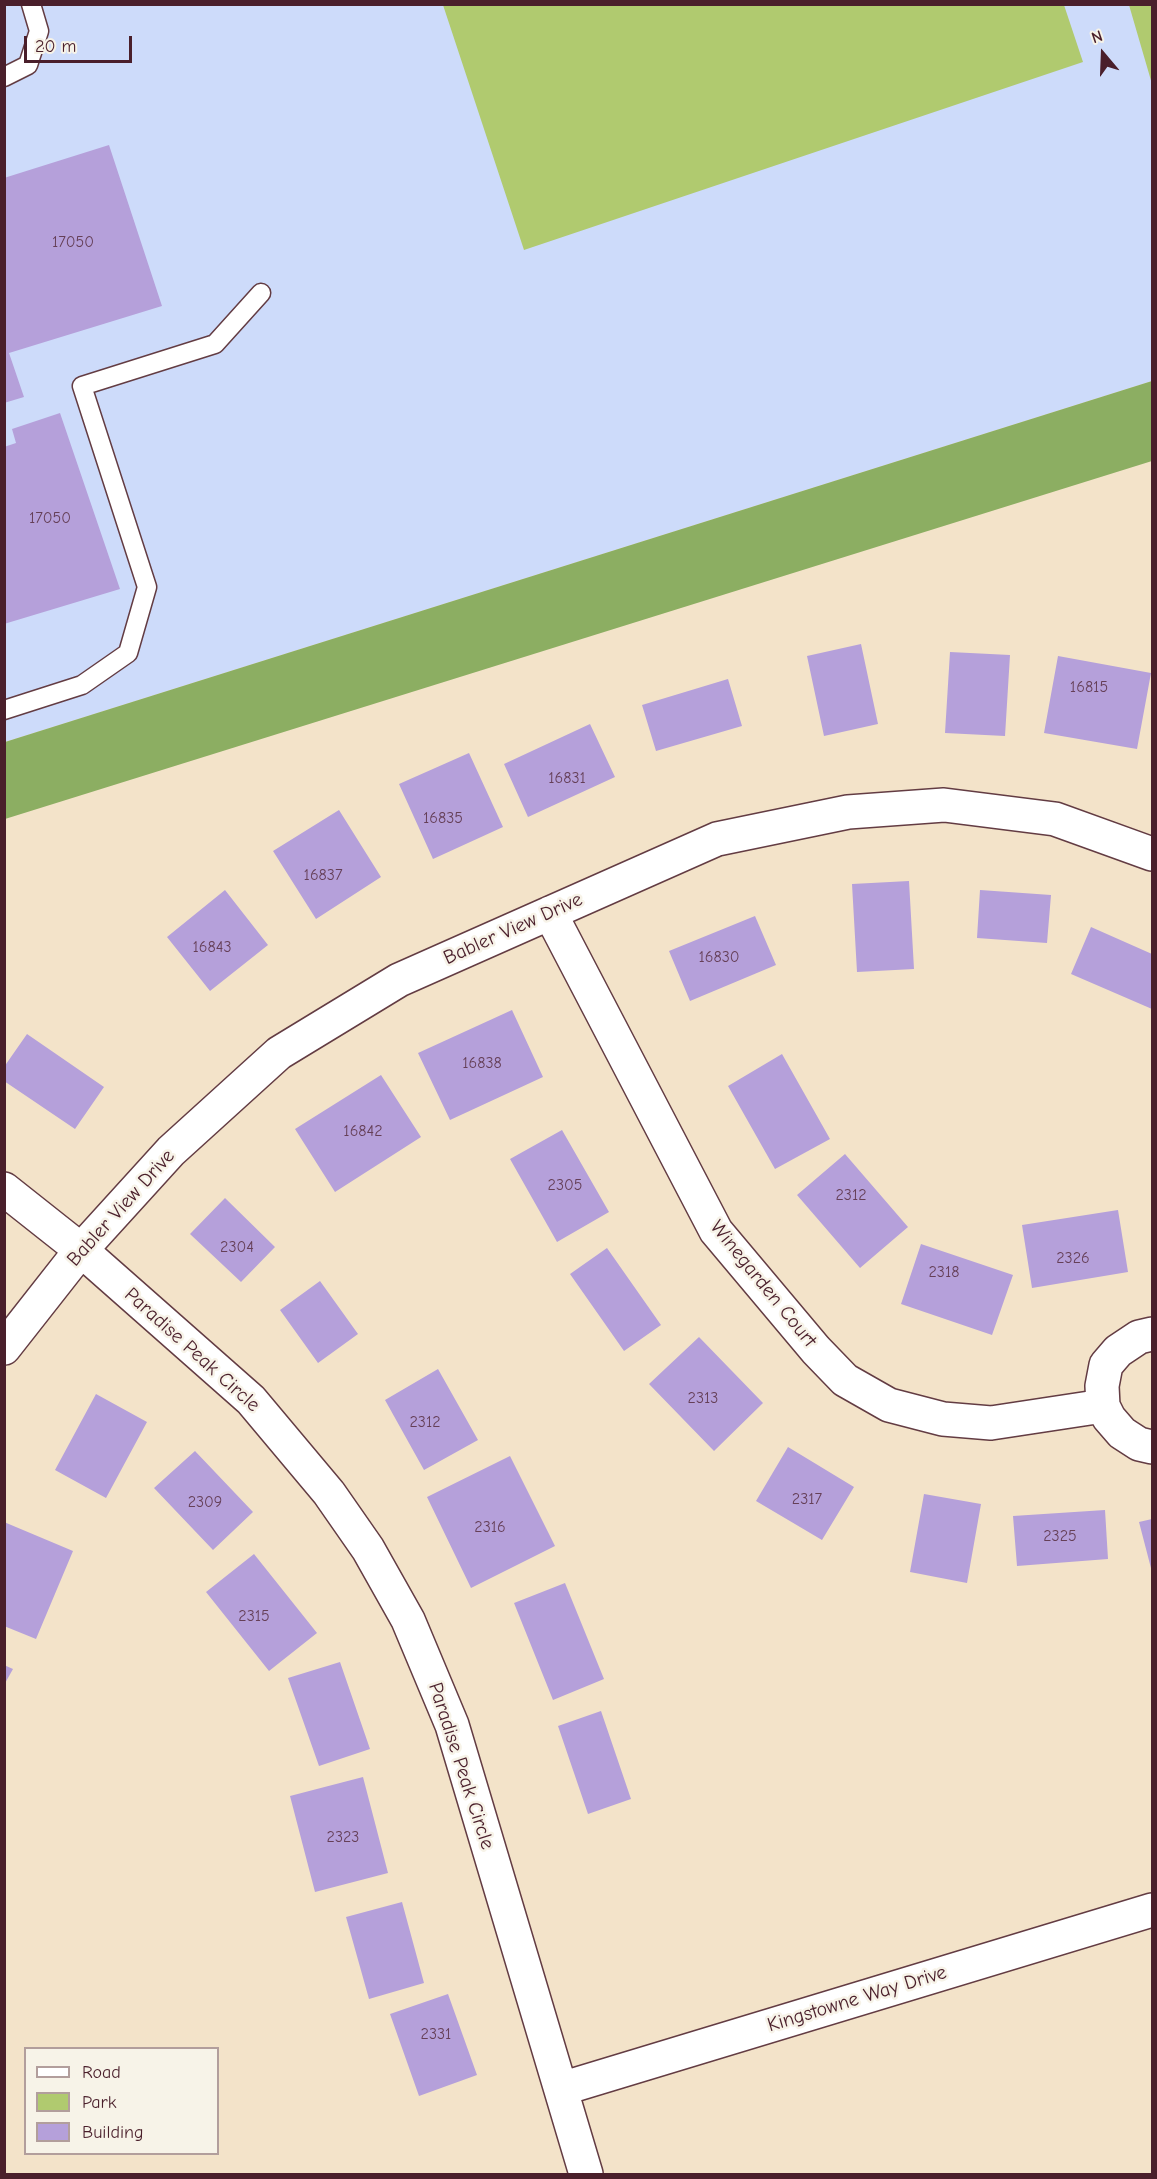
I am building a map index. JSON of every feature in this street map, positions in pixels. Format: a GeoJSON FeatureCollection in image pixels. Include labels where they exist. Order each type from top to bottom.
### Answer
{"type":"FeatureCollection","features":[{"type":"Feature","properties":{"kind":"street","name":"Babler View Drive"},"geometry":{"type":"LineString","coordinates":[[4,1348],[81,1250],[171,1150],[279,1053],[399,980],[717,839],[848,812],[944,805],[1055,819],[1152,854]]}},
{"type":"Feature","properties":{"kind":"street","name":"Winegarden Court"},"geometry":{"type":"LineString","coordinates":[[550,913],[716,1231],[816,1350],[845,1380],[889,1405],[955,1420],[991,1424],[1103,1406]]}},
{"type":"Feature","properties":{"kind":"street","name":"Paradise Peak Circle"},"geometry":{"type":"LineString","coordinates":[[4,1190],[81,1250],[251,1401],[328,1493],[368,1549],[408,1620],[452,1725],[586,2175]]}},
{"type":"Feature","properties":{"kind":"street"},"geometry":{"type":"LineString","coordinates":[[1152,1334],[1139,1337],[1118,1351],[1106,1365],[1103,1406],[1122,1433],[1139,1444],[1152,1447]]}},
{"type":"Feature","properties":{"kind":"street","name":"Kingstowne Way Drive"},"geometry":{"type":"LineString","coordinates":[[561,2089],[1152,1910]]}},
{"type":"Feature","properties":{"kind":"lane"},"geometry":{"type":"LineString","coordinates":[[4,76],[28,65],[39,31],[31,4]]}},
{"type":"Feature","properties":{"kind":"lane"},"geometry":{"type":"LineString","coordinates":[[4,710],[82,685],[128,653],[147,587],[82,386],[215,344],[261,293]]}},
{"type":"Feature","properties":{"kind":"shaded area"},"geometry":{"type":"Polygon","coordinates":[[[5,5],[1152,5],[1152,381],[5,742],[5,5]]]}},
{"type":"Feature","properties":{"kind":"green space"},"geometry":{"type":"Polygon","coordinates":[[[443,5],[1064,5],[1083,62],[524,250],[443,5]]]}},
{"type":"Feature","properties":{"kind":"green space"},"geometry":{"type":"Polygon","coordinates":[[[1129,5],[1152,5],[1152,84],[1129,5]]]}},
{"type":"Feature","properties":{"kind":"green space"},"geometry":{"type":"Polygon","coordinates":[[[1152,381],[1152,461],[5,819],[5,742],[1152,381]]]}},
{"type":"Feature","properties":{"kind":"building"},"geometry":{"type":"Polygon","coordinates":[[[109,145],[162,306],[9,353],[24,397],[4,403],[4,178],[109,145]]]}},
{"type":"Feature","properties":{"kind":"building"},"geometry":{"type":"Polygon","coordinates":[[[60,413],[120,589],[4,624],[4,447],[16,443],[12,429],[60,413]]]}},
{"type":"Feature","properties":{"kind":"building"},"geometry":{"type":"Polygon","coordinates":[[[861,644],[878,724],[824,736],[807,656],[861,644]]]}},
{"type":"Feature","properties":{"kind":"building"},"geometry":{"type":"Polygon","coordinates":[[[950,652],[1010,655],[1005,736],[945,733],[950,652]]]}},
{"type":"Feature","properties":{"kind":"building"},"geometry":{"type":"Polygon","coordinates":[[[1058,656],[1151,673],[1137,749],[1044,733],[1058,656]]]}},
{"type":"Feature","properties":{"kind":"building"},"geometry":{"type":"Polygon","coordinates":[[[728,679],[742,726],[656,751],[642,705],[728,679]]]}},
{"type":"Feature","properties":{"kind":"building"},"geometry":{"type":"Polygon","coordinates":[[[590,724],[615,777],[528,817],[504,764],[590,724]]]}},
{"type":"Feature","properties":{"kind":"building"},"geometry":{"type":"Polygon","coordinates":[[[469,753],[503,827],[433,859],[399,784],[469,753]]]}},
{"type":"Feature","properties":{"kind":"building"},"geometry":{"type":"Polygon","coordinates":[[[339,810],[381,877],[316,919],[273,851],[339,810]]]}},
{"type":"Feature","properties":{"kind":"building"},"geometry":{"type":"Polygon","coordinates":[[[909,881],[914,969],[857,972],[852,884],[909,881]]]}},
{"type":"Feature","properties":{"kind":"building"},"geometry":{"type":"Polygon","coordinates":[[[225,890],[268,945],[210,991],[167,937],[225,890]]]}},
{"type":"Feature","properties":{"kind":"building"},"geometry":{"type":"Polygon","coordinates":[[[980,890],[1051,895],[1047,943],[977,938],[980,890]]]}},
{"type":"Feature","properties":{"kind":"building"},"geometry":{"type":"Polygon","coordinates":[[[755,916],[776,965],[690,1001],[669,951],[755,916]]]}},
{"type":"Feature","properties":{"kind":"building"},"geometry":{"type":"Polygon","coordinates":[[[1091,927],[1152,954],[1152,1009],[1071,974],[1091,927]]]}},
{"type":"Feature","properties":{"kind":"building"},"geometry":{"type":"Polygon","coordinates":[[[512,1010],[543,1077],[450,1120],[418,1053],[512,1010]]]}},
{"type":"Feature","properties":{"kind":"building"},"geometry":{"type":"Polygon","coordinates":[[[27,1034],[104,1087],[75,1129],[4,1081],[4,1067],[27,1034]]]}},
{"type":"Feature","properties":{"kind":"building"},"geometry":{"type":"Polygon","coordinates":[[[782,1054],[830,1139],[775,1169],[728,1086],[782,1054]]]}},
{"type":"Feature","properties":{"kind":"building"},"geometry":{"type":"Polygon","coordinates":[[[381,1075],[421,1137],[335,1192],[295,1129],[381,1075]]]}},
{"type":"Feature","properties":{"kind":"building"},"geometry":{"type":"Polygon","coordinates":[[[562,1130],[609,1212],[557,1242],[510,1159],[562,1130]]]}},
{"type":"Feature","properties":{"kind":"building"},"geometry":{"type":"Polygon","coordinates":[[[845,1154],[908,1227],[860,1268],[797,1195],[845,1154]]]}},
{"type":"Feature","properties":{"kind":"building"},"geometry":{"type":"Polygon","coordinates":[[[225,1198],[275,1247],[241,1282],[190,1234],[225,1198]]]}},
{"type":"Feature","properties":{"kind":"building"},"geometry":{"type":"Polygon","coordinates":[[[1118,1210],[1128,1272],[1032,1288],[1022,1225],[1118,1210]]]}},
{"type":"Feature","properties":{"kind":"building"},"geometry":{"type":"Polygon","coordinates":[[[921,1244],[1013,1275],[992,1335],[901,1304],[921,1244]]]}},
{"type":"Feature","properties":{"kind":"building"},"geometry":{"type":"Polygon","coordinates":[[[607,1248],[661,1325],[624,1351],[570,1274],[607,1248]]]}},
{"type":"Feature","properties":{"kind":"building"},"geometry":{"type":"Polygon","coordinates":[[[320,1281],[358,1334],[318,1363],[280,1310],[320,1281]]]}},
{"type":"Feature","properties":{"kind":"building"},"geometry":{"type":"Polygon","coordinates":[[[699,1337],[763,1403],[714,1451],[649,1384],[699,1337]]]}},
{"type":"Feature","properties":{"kind":"building"},"geometry":{"type":"Polygon","coordinates":[[[438,1369],[478,1440],[424,1470],[385,1400],[438,1369]]]}},
{"type":"Feature","properties":{"kind":"building"},"geometry":{"type":"Polygon","coordinates":[[[96,1394],[147,1422],[106,1498],[55,1470],[96,1394]]]}},
{"type":"Feature","properties":{"kind":"building"},"geometry":{"type":"Polygon","coordinates":[[[788,1447],[854,1487],[822,1540],[756,1501],[788,1447]]]}},
{"type":"Feature","properties":{"kind":"building"},"geometry":{"type":"Polygon","coordinates":[[[195,1451],[253,1512],[213,1550],[154,1488],[195,1451]]]}},
{"type":"Feature","properties":{"kind":"building"},"geometry":{"type":"Polygon","coordinates":[[[510,1456],[555,1546],[471,1588],[427,1497],[510,1456]]]}},
{"type":"Feature","properties":{"kind":"building"},"geometry":{"type":"Polygon","coordinates":[[[924,1494],[981,1504],[967,1583],[910,1572],[924,1494]]]}},
{"type":"Feature","properties":{"kind":"building"},"geometry":{"type":"Polygon","coordinates":[[[1105,1510],[1108,1559],[1017,1566],[1013,1516],[1105,1510]]]}},
{"type":"Feature","properties":{"kind":"building"},"geometry":{"type":"Polygon","coordinates":[[[1152,1519],[1152,1572],[1139,1522],[1152,1519]]]}},
{"type":"Feature","properties":{"kind":"building"},"geometry":{"type":"Polygon","coordinates":[[[4,1522],[73,1551],[36,1639],[4,1626],[4,1522]]]}},
{"type":"Feature","properties":{"kind":"building"},"geometry":{"type":"Polygon","coordinates":[[[254,1554],[317,1633],[269,1671],[206,1592],[254,1554]]]}},
{"type":"Feature","properties":{"kind":"building"},"geometry":{"type":"Polygon","coordinates":[[[565,1583],[604,1679],[553,1700],[514,1603],[565,1583]]]}},
{"type":"Feature","properties":{"kind":"building"},"geometry":{"type":"Polygon","coordinates":[[[340,1662],[370,1749],[319,1766],[288,1678],[340,1662]]]}},
{"type":"Feature","properties":{"kind":"building"},"geometry":{"type":"Polygon","coordinates":[[[4,1665],[13,1669],[4,1685],[4,1665]]]}},
{"type":"Feature","properties":{"kind":"building"},"geometry":{"type":"Polygon","coordinates":[[[601,1711],[631,1799],[588,1814],[558,1726],[601,1711]]]}},
{"type":"Feature","properties":{"kind":"building"},"geometry":{"type":"Polygon","coordinates":[[[363,1777],[388,1873],[315,1892],[290,1796],[363,1777]]]}},
{"type":"Feature","properties":{"kind":"building"},"geometry":{"type":"Polygon","coordinates":[[[402,1902],[424,1983],[369,1999],[346,1917],[402,1902]]]}},
{"type":"Feature","properties":{"kind":"building"},"geometry":{"type":"Polygon","coordinates":[[[448,1994],[477,2075],[419,2096],[390,2014],[448,1994]]]}}]}
